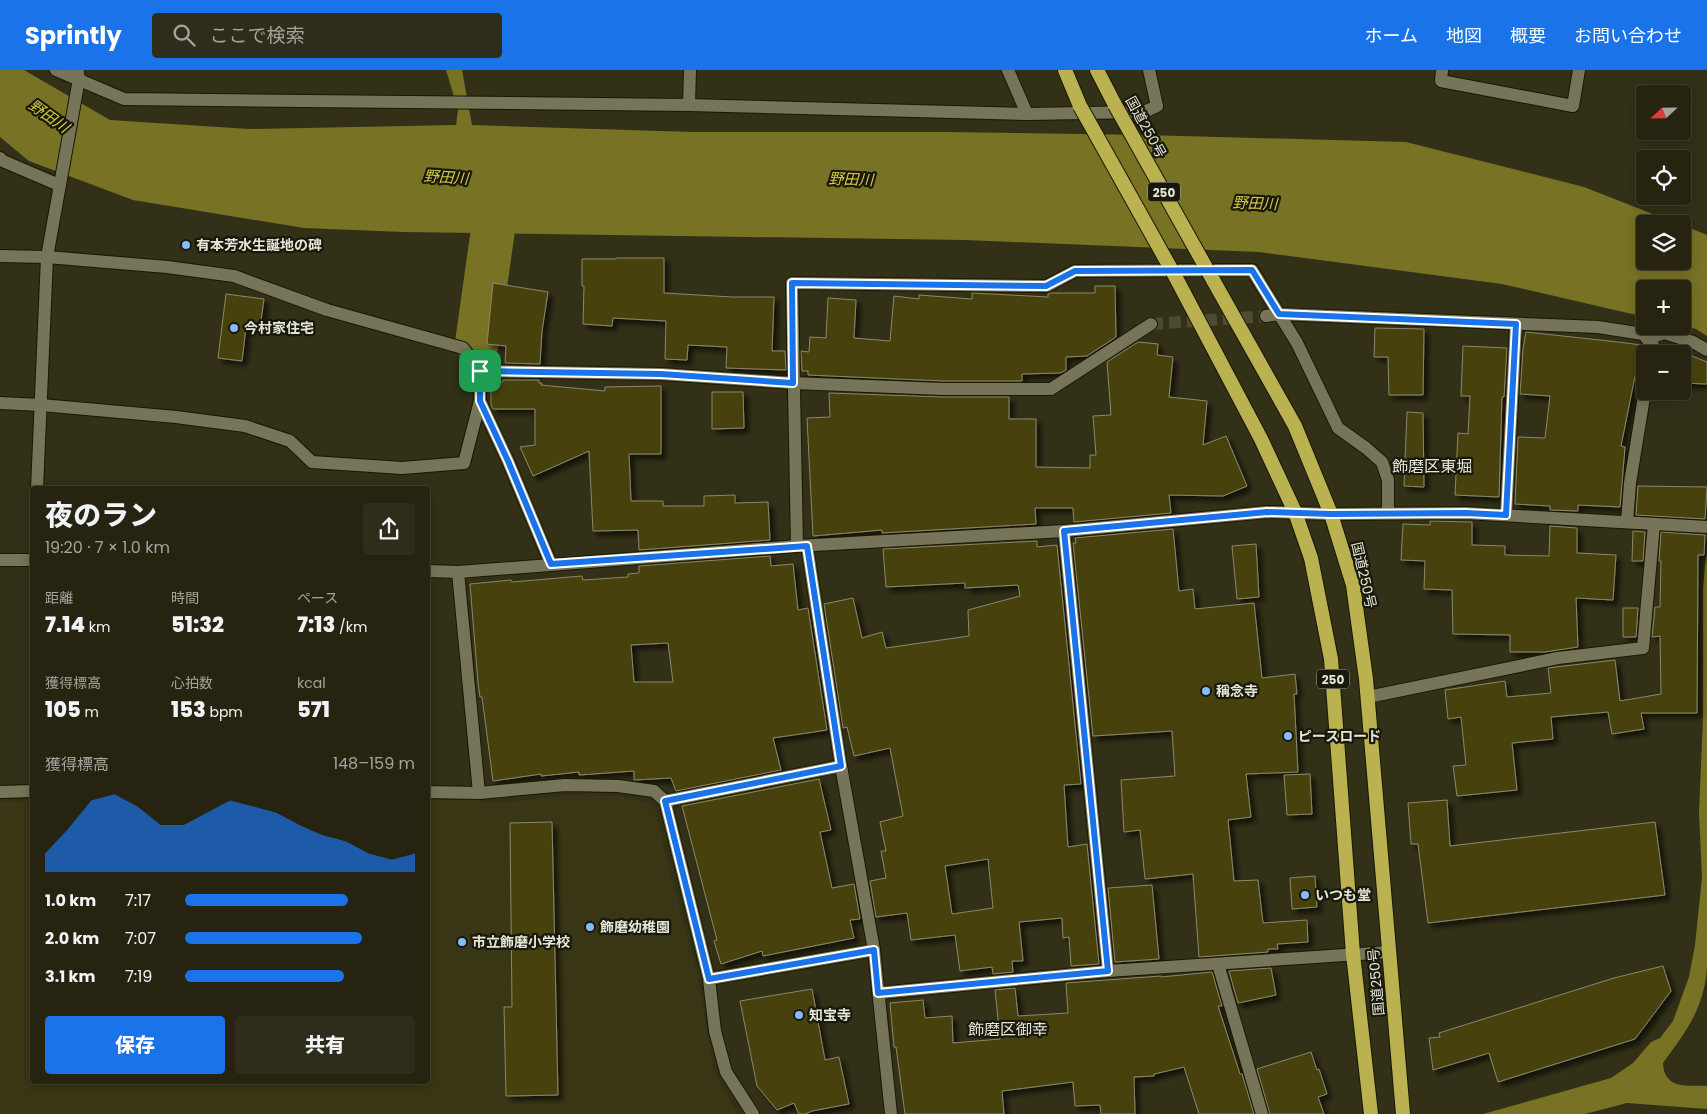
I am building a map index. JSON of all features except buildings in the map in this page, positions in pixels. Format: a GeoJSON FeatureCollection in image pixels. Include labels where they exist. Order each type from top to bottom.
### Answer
{"type":"FeatureCollection","features":[{"type":"Feature","properties":{"kind":"highway","name":"国道250号"},"geometry":{"type":"LineString","coordinates":[[1066,70],[1080,106],[1175,276],[1261,439],[1295,512],[1311,558],[1331,659],[1353,954],[1371,1114]]}},
{"type":"Feature","properties":{"kind":"highway","name":"国道250号"},"geometry":{"type":"LineString","coordinates":[[1097,70],[1295,426],[1331,514],[1352,585],[1368,696],[1403,1114]]}},
{"type":"Feature","properties":{"kind":"street"},"geometry":{"type":"LineString","coordinates":[[56,70],[78,75],[124,99],[690,105],[1027,114],[1144,112],[1157,106],[1149,70]]}},
{"type":"Feature","properties":{"kind":"street"},"geometry":{"type":"LineString","coordinates":[[690,70],[690,105]]}},
{"type":"Feature","properties":{"kind":"street"},"geometry":{"type":"LineString","coordinates":[[1008,70],[1027,114]]}},
{"type":"Feature","properties":{"kind":"street"},"geometry":{"type":"LineString","coordinates":[[1442,70],[1441,81],[1573,106],[1579,70]]}},
{"type":"Feature","properties":{"kind":"street"},"geometry":{"type":"LineString","coordinates":[[37,486],[47,257],[78,75]]}},
{"type":"Feature","properties":{"kind":"street"},"geometry":{"type":"LineString","coordinates":[[0,158],[4,162],[59,185]]}},
{"type":"Feature","properties":{"kind":"street"},"geometry":{"type":"LineString","coordinates":[[0,256],[47,257],[167,267],[234,276],[327,310],[464,348],[480,371],[480,401],[464,463],[402,468],[312,462],[290,441],[246,426],[176,417],[0,403]]}},
{"type":"Feature","properties":{"kind":"street"},"geometry":{"type":"LineString","coordinates":[[891,1114],[874,950],[802,546],[793,383],[792,283],[1046,286],[1075,271],[1252,270],[1273,315],[1297,343],[1338,428],[1382,462],[1388,480],[1388,514]]}},
{"type":"Feature","properties":{"kind":"street"},"geometry":{"type":"LineString","coordinates":[[1273,315],[1598,327],[1643,334],[1653,345]]}},
{"type":"Feature","properties":{"kind":"street"},"geometry":{"type":"LineString","coordinates":[[480,371],[661,374],[793,383],[943,389],[1051,389],[1151,324]]}},
{"type":"Feature","properties":{"kind":"street"},"geometry":{"type":"LineString","coordinates":[[1506,515],[1516,324]]}},
{"type":"Feature","properties":{"kind":"street"},"geometry":{"type":"LineString","coordinates":[[1647,339],[1664,333],[1693,342],[1707,350]]}},
{"type":"Feature","properties":{"kind":"street"},"geometry":{"type":"LineString","coordinates":[[1627,522],[1630,483],[1644,400]]}},
{"type":"Feature","properties":{"kind":"street"},"geometry":{"type":"LineString","coordinates":[[480,401],[508,461],[551,564]]}},
{"type":"Feature","properties":{"kind":"street"},"geometry":{"type":"LineString","coordinates":[[430,571],[458,572],[802,546],[1064,531],[1267,512],[1331,514],[1466,513],[1707,527]]}},
{"type":"Feature","properties":{"kind":"street"},"geometry":{"type":"LineString","coordinates":[[1368,696],[1558,658],[1643,648],[1654,524]]}},
{"type":"Feature","properties":{"kind":"street"},"geometry":{"type":"LineString","coordinates":[[1064,531],[1108,971]]}},
{"type":"Feature","properties":{"kind":"street"},"geometry":{"type":"LineString","coordinates":[[0,560],[30,560]]}},
{"type":"Feature","properties":{"kind":"street"},"geometry":{"type":"LineString","coordinates":[[458,572],[479,793]]}},
{"type":"Feature","properties":{"kind":"street"},"geometry":{"type":"LineString","coordinates":[[665,801],[841,766]]}},
{"type":"Feature","properties":{"kind":"street"},"geometry":{"type":"LineString","coordinates":[[430,792],[479,793],[565,784],[654,791],[665,801],[709,979],[715,1031],[726,1072],[753,1114]]}},
{"type":"Feature","properties":{"kind":"street"},"geometry":{"type":"LineString","coordinates":[[0,792],[30,791]]}},
{"type":"Feature","properties":{"kind":"street"},"geometry":{"type":"LineString","coordinates":[[709,979],[874,950]]}},
{"type":"Feature","properties":{"kind":"street"},"geometry":{"type":"LineString","coordinates":[[878,993],[1108,971],[1390,952]]}},
{"type":"Feature","properties":{"kind":"street"},"geometry":{"type":"LineString","coordinates":[[1218,964],[1262,1114]]}},
{"type":"Feature","properties":{"kind":"shaded area"},"geometry":{"type":"Polygon","coordinates":[[[573,795],[620,796],[654,805],[672,881],[697,972],[714,1072],[738,1114],[0,1114],[0,801],[30,801],[30,1084],[430,1084],[430,797],[469,797],[480,802],[496,803],[573,795]]]}},
{"type":"Feature","properties":{"kind":"water","name":"野田川"},"geometry":{"type":"Polygon","coordinates":[[[0,70],[24,70],[110,120],[249,129],[456,125],[458,110],[446,70],[462,70],[472,125],[693,132],[945,132],[1406,142],[1584,187],[1655,215],[1636,215],[1636,270],[1691,270],[1691,228],[1707,235],[1707,336],[1691,328],[1691,280],[1636,280],[1636,315],[1502,284],[1259,252],[965,240],[404,232],[304,228],[133,200],[29,161],[0,137],[0,70]]]}},
{"type":"Feature","properties":{"kind":"water"},"geometry":{"type":"Polygon","coordinates":[[[1707,544],[1707,969],[1702,997],[1692,1020],[1663,1063],[1664,1072],[1672,1082],[1685,1085],[1707,1086],[1707,1109],[1627,1103],[1585,1114],[1483,1114],[1611,1078],[1633,1063],[1651,1042],[1660,1038],[1673,1021],[1689,977],[1695,945],[1702,877],[1699,813],[1703,718],[1703,588],[1707,544]]]}},
{"type":"Feature","properties":{"kind":"waterway"},"geometry":{"type":"LineString","coordinates":[[477,343],[500,180]]}},
{"type":"Feature","properties":{"kind":"tunnel"},"geometry":{"type":"LineString","coordinates":[[1151,324],[1266,316]]}},
{"type":"Feature","properties":{"kind":"place","name":"有本芳水生誕地の碑"},"geometry":{"type":"Point","coordinates":[186,245]}},
{"type":"Feature","properties":{"kind":"place","name":"今村家住宅"},"geometry":{"type":"Point","coordinates":[234,328]}},
{"type":"Feature","properties":{"kind":"place","name":"稱念寺"},"geometry":{"type":"Point","coordinates":[1206,691]}},
{"type":"Feature","properties":{"kind":"place","name":"ピースロード"},"geometry":{"type":"Point","coordinates":[1288,736]}},
{"type":"Feature","properties":{"kind":"place","name":"いつも堂"},"geometry":{"type":"Point","coordinates":[1305,895]}},
{"type":"Feature","properties":{"kind":"place","name":"飾磨幼稚園"},"geometry":{"type":"Point","coordinates":[590,927]}},
{"type":"Feature","properties":{"kind":"place","name":"市立飾磨小学校"},"geometry":{"type":"Point","coordinates":[462,942]}},
{"type":"Feature","properties":{"kind":"place","name":"知宝寺"},"geometry":{"type":"Point","coordinates":[799,1015]}},
{"type":"Feature","properties":{"kind":"district","name":"飾磨区東堀"},"geometry":{"type":"Point","coordinates":[1432,466]}},
{"type":"Feature","properties":{"kind":"district","name":"飾磨区御幸"},"geometry":{"type":"Point","coordinates":[1008,1029]}},
{"type":"Feature","properties":{"kind":"route"},"geometry":{"type":"LineString","coordinates":[[1252,270],[1279,314],[1516,324],[1506,515],[1267,512],[1064,531],[1108,971],[878,993],[874,950],[709,979],[665,801],[841,766],[807,546],[551,564],[508,461],[480,401],[480,371],[661,374],[793,383],[792,283],[1046,286],[1075,271],[1252,270]]}}]}
